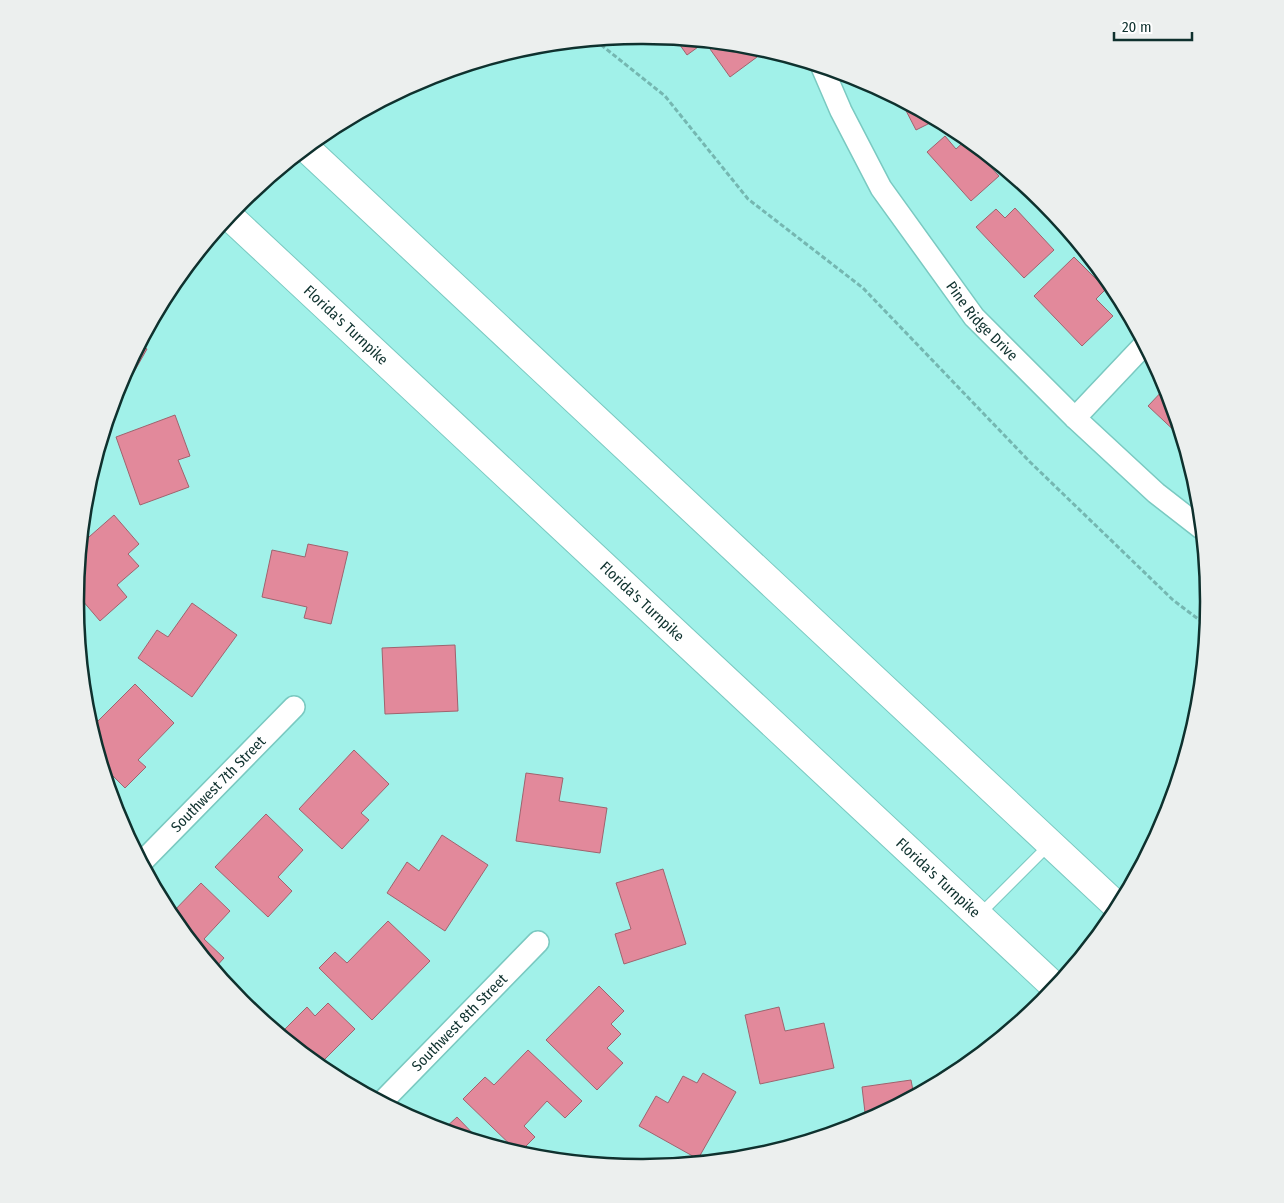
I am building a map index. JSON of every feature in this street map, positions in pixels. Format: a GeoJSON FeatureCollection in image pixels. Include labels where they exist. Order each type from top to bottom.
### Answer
{"type":"FeatureCollection","features":[{"type":"Feature","properties":{"kind":"highway"},"geometry":{"type":"LineString","coordinates":[[311,153],[1112,901]]}},
{"type":"Feature","properties":{"kind":"highway","name":"Florida's Turnpike"},"geometry":{"type":"LineString","coordinates":[[235,221],[1049,982]]}},
{"type":"Feature","properties":{"kind":"street","name":"Pine Ridge Drive"},"geometry":{"type":"LineString","coordinates":[[825,75],[841,111],[881,188],[974,317],[1075,418],[1156,492],[1194,522]]}},
{"type":"Feature","properties":{"kind":"street"},"geometry":{"type":"LineString","coordinates":[[1075,418],[1139,349]]}},
{"type":"Feature","properties":{"kind":"street","name":"Southwest 7th Street"},"geometry":{"type":"LineString","coordinates":[[147,857],[294,707]]}},
{"type":"Feature","properties":{"kind":"street","name":"Southwest 8th Street"},"geometry":{"type":"LineString","coordinates":[[386,1097],[538,942]]}},
{"type":"Feature","properties":{"kind":"lane"},"geometry":{"type":"LineString","coordinates":[[978,916],[1050,843]]}},
{"type":"Feature","properties":{"kind":"path"},"geometry":{"type":"LineString","coordinates":[[602,45],[664,96],[748,199],[864,288],[1030,462],[1173,600],[1199,620]]}},
{"type":"Feature","properties":{"kind":"building"},"geometry":{"type":"Polygon","coordinates":[[[680,45],[698,47],[687,55],[680,45]]]}},
{"type":"Feature","properties":{"kind":"building"},"geometry":{"type":"Polygon","coordinates":[[[710,48],[751,54],[757,57],[730,77],[710,48]]]}},
{"type":"Feature","properties":{"kind":"building"},"geometry":{"type":"Polygon","coordinates":[[[906,110],[929,123],[916,130],[906,110]]]}},
{"type":"Feature","properties":{"kind":"building"},"geometry":{"type":"Polygon","coordinates":[[[945,136],[956,149],[961,144],[987,163],[999,176],[971,201],[927,152],[945,136]]]}},
{"type":"Feature","properties":{"kind":"building"},"geometry":{"type":"Polygon","coordinates":[[[1015,208],[1054,250],[1024,278],[976,227],[996,209],[1005,218],[1015,208]]]}},
{"type":"Feature","properties":{"kind":"building"},"geometry":{"type":"Polygon","coordinates":[[[1074,257],[1105,290],[1096,299],[1113,316],[1082,346],[1034,296],[1074,257]]]}},
{"type":"Feature","properties":{"kind":"building"},"geometry":{"type":"Polygon","coordinates":[[[146,348],[147,349],[136,369],[146,348]]]}},
{"type":"Feature","properties":{"kind":"building"},"geometry":{"type":"Polygon","coordinates":[[[1159,394],[1172,429],[1148,406],[1159,394]]]}},
{"type":"Feature","properties":{"kind":"building"},"geometry":{"type":"Polygon","coordinates":[[[175,415],[190,456],[178,460],[189,487],[140,505],[116,437],[175,415]]]}},
{"type":"Feature","properties":{"kind":"building"},"geometry":{"type":"Polygon","coordinates":[[[114,515],[139,544],[128,554],[139,566],[117,585],[127,597],[100,621],[84,602],[88,538],[114,515]]]}},
{"type":"Feature","properties":{"kind":"building"},"geometry":{"type":"Polygon","coordinates":[[[308,544],[348,552],[331,624],[304,618],[307,607],[262,597],[272,550],[305,557],[308,544]]]}},
{"type":"Feature","properties":{"kind":"building"},"geometry":{"type":"Polygon","coordinates":[[[192,603],[237,635],[192,697],[138,658],[157,630],[168,637],[192,603]]]}},
{"type":"Feature","properties":{"kind":"building"},"geometry":{"type":"Polygon","coordinates":[[[455,645],[458,711],[385,714],[382,648],[455,645]]]}},
{"type":"Feature","properties":{"kind":"building"},"geometry":{"type":"Polygon","coordinates":[[[135,684],[174,723],[138,760],[146,767],[125,788],[112,775],[98,721],[135,684]]]}},
{"type":"Feature","properties":{"kind":"building"},"geometry":{"type":"Polygon","coordinates":[[[354,750],[389,784],[361,813],[369,820],[342,849],[299,809],[354,750]]]}},
{"type":"Feature","properties":{"kind":"building"},"geometry":{"type":"Polygon","coordinates":[[[526,773],[563,778],[559,801],[607,808],[600,853],[516,841],[526,773]]]}},
{"type":"Feature","properties":{"kind":"building"},"geometry":{"type":"Polygon","coordinates":[[[266,814],[303,850],[278,877],[292,891],[268,917],[215,867],[266,814]]]}},
{"type":"Feature","properties":{"kind":"building"},"geometry":{"type":"Polygon","coordinates":[[[442,835],[488,865],[445,931],[387,893],[407,862],[419,871],[442,835]]]}},
{"type":"Feature","properties":{"kind":"building"},"geometry":{"type":"Polygon","coordinates":[[[663,869],[686,944],[624,964],[615,934],[631,929],[616,883],[663,869]]]}},
{"type":"Feature","properties":{"kind":"building"},"geometry":{"type":"Polygon","coordinates":[[[201,883],[230,911],[204,939],[224,958],[219,964],[200,941],[176,908],[201,883]]]}},
{"type":"Feature","properties":{"kind":"building"},"geometry":{"type":"Polygon","coordinates":[[[388,921],[430,961],[372,1020],[319,968],[335,952],[347,963],[388,921]]]}},
{"type":"Feature","properties":{"kind":"building"},"geometry":{"type":"Polygon","coordinates":[[[599,986],[624,1011],[611,1024],[621,1034],[607,1048],[623,1063],[597,1090],[546,1040],[599,986]]]}},
{"type":"Feature","properties":{"kind":"building"},"geometry":{"type":"Polygon","coordinates":[[[328,1003],[355,1029],[324,1060],[284,1030],[307,1007],[315,1016],[328,1003]]]}},
{"type":"Feature","properties":{"kind":"building"},"geometry":{"type":"Polygon","coordinates":[[[779,1007],[785,1031],[824,1023],[834,1068],[760,1084],[745,1015],[779,1007]]]}},
{"type":"Feature","properties":{"kind":"building"},"geometry":{"type":"Polygon","coordinates":[[[528,1050],[582,1101],[565,1118],[547,1101],[524,1126],[535,1137],[525,1147],[508,1143],[463,1099],[485,1077],[494,1085],[528,1050]]]}},
{"type":"Feature","properties":{"kind":"building"},"geometry":{"type":"Polygon","coordinates":[[[703,1073],[736,1092],[700,1156],[693,1156],[639,1126],[656,1096],[668,1103],[683,1076],[697,1083],[703,1073]]]}},
{"type":"Feature","properties":{"kind":"building"},"geometry":{"type":"Polygon","coordinates":[[[911,1080],[913,1089],[865,1113],[862,1087],[911,1080]]]}},
{"type":"Feature","properties":{"kind":"building"},"geometry":{"type":"Polygon","coordinates":[[[457,1117],[472,1133],[463,1130],[449,1125],[457,1117]]]}}]}
